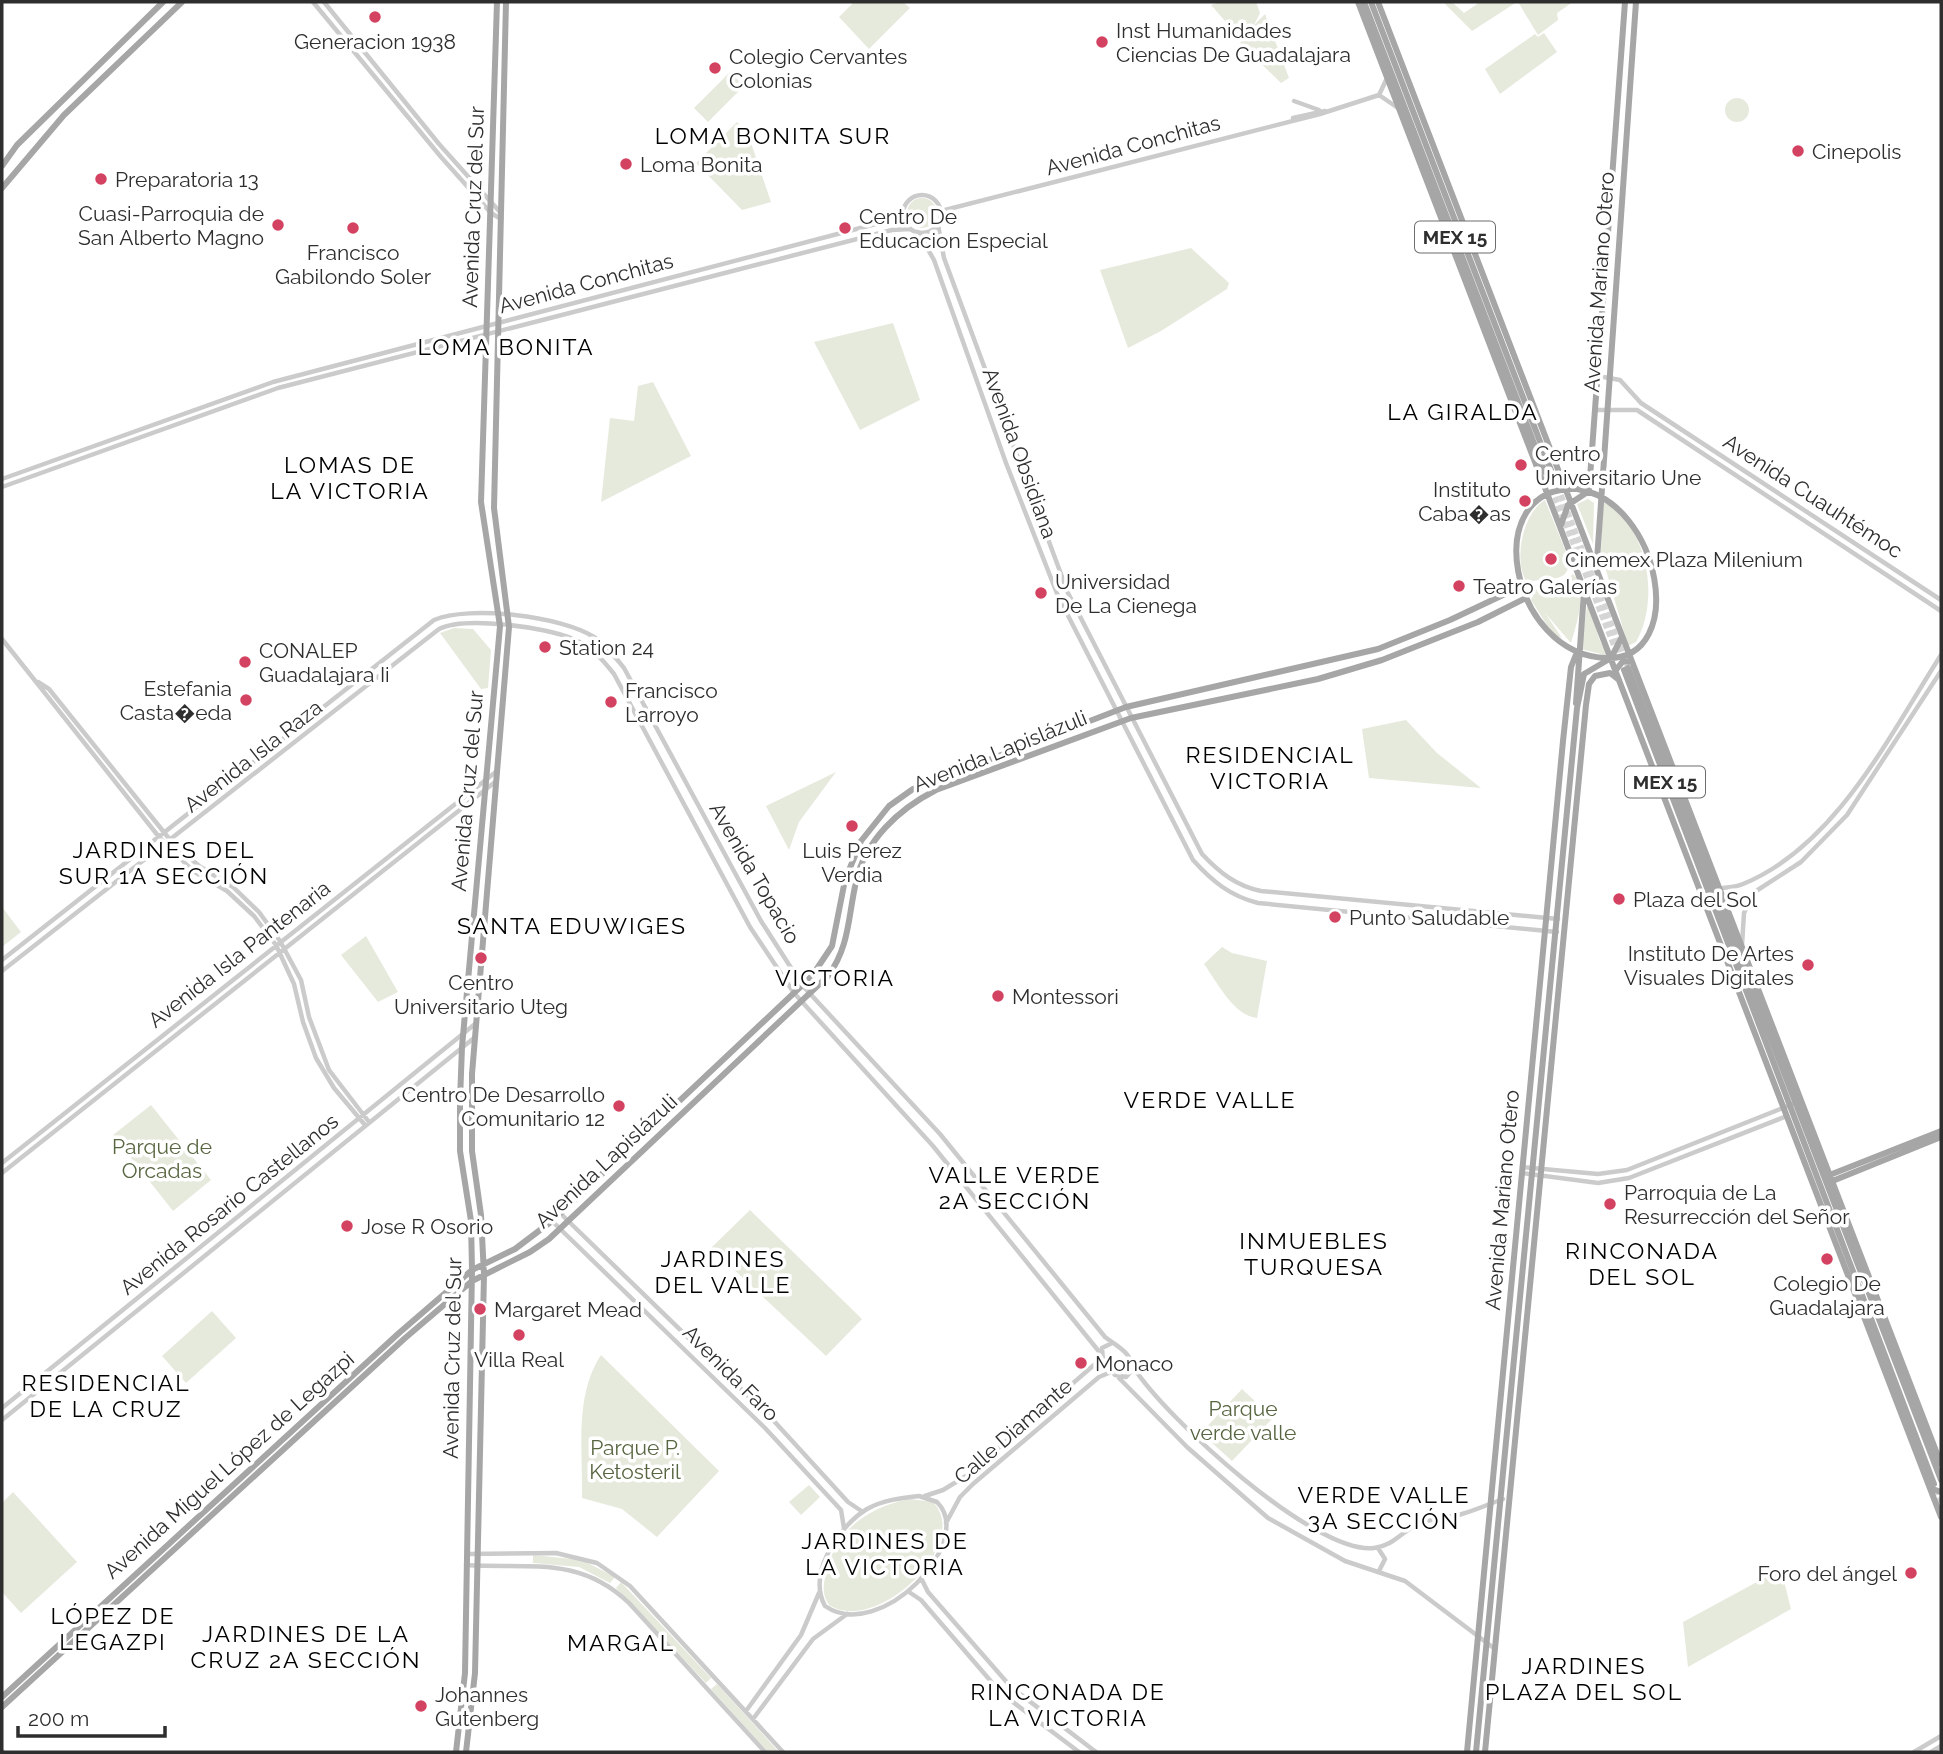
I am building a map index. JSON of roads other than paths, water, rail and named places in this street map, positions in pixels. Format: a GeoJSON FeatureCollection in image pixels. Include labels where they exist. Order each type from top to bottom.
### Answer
{"type":"FeatureCollection","features":[{"type":"Feature","properties":{"kind":"main road"},"geometry":{"type":"LineString","coordinates":[[2,166],[29,133],[163,2]]}},
{"type":"Feature","properties":{"kind":"main road"},"geometry":{"type":"LineString","coordinates":[[2,188],[64,115],[182,2]]}},
{"type":"Feature","properties":{"kind":"main road","name":"Avenida Cruz del Sur"},"geometry":{"type":"LineString","coordinates":[[456,1752],[465,1673],[472,1282],[471,1221],[460,1151],[462,1046],[500,626],[481,502],[497,2]]}},
{"type":"Feature","properties":{"kind":"main road","name":"Avenida Cruz del Sur"},"geometry":{"type":"LineString","coordinates":[[466,1752],[475,1673],[484,1275],[481,1215],[472,1151],[474,1038],[509,627],[494,508],[506,2]]}},
{"type":"Feature","properties":{"kind":"main road"},"geometry":{"type":"LineString","coordinates":[[1358,2],[1431,192],[1546,474],[1549,494],[1611,658]]}},
{"type":"Feature","properties":{"kind":"main road","name":"MEX 15"},"geometry":{"type":"LineString","coordinates":[[1364,2],[1546,474]]}},
{"type":"Feature","properties":{"kind":"main road","name":"MEX 15"},"geometry":{"type":"LineString","coordinates":[[1371,2],[1485,299],[1546,474]]}},
{"type":"Feature","properties":{"kind":"main road"},"geometry":{"type":"LineString","coordinates":[[1378,2],[1629,652],[1620,681]]}},
{"type":"Feature","properties":{"kind":"main road","name":"Avenida Mariano Otero"},"geometry":{"type":"LineString","coordinates":[[1589,491],[1625,2]]}},
{"type":"Feature","properties":{"kind":"main road","name":"Avenida Mariano Otero"},"geometry":{"type":"LineString","coordinates":[[1597,565],[1636,2]]}},
{"type":"Feature","properties":{"kind":"main road"},"geometry":{"type":"LineString","coordinates":[[1414,113],[1429,132]]}},
{"type":"Feature","properties":{"kind":"main road"},"geometry":{"type":"LineString","coordinates":[[1431,192],[1448,221]]}},
{"type":"Feature","properties":{"kind":"main road"},"geometry":{"type":"LineString","coordinates":[[1478,258],[1485,299]]}},
{"type":"Feature","properties":{"kind":"main road"},"geometry":{"type":"LineString","coordinates":[[1546,474],[1555,480],[1560,471]]}},
{"type":"Feature","properties":{"kind":"main road"},"geometry":{"type":"LineString","coordinates":[[1586,705],[1581,684],[1587,671],[1611,658],[1629,652],[1643,641],[1652,623],[1657,596],[1649,555],[1631,522],[1618,507],[1600,494],[1567,489],[1537,501],[1527,515],[1517,539],[1517,589],[1544,629],[1558,641],[1577,652],[1611,658],[1625,667],[1711,892]]}},
{"type":"Feature","properties":{"kind":"main road"},"geometry":{"type":"LineString","coordinates":[[1561,525],[1564,511],[1572,501],[1589,491]]}},
{"type":"Feature","properties":{"kind":"main road","name":"Avenida Mariano Otero"},"geometry":{"type":"LineString","coordinates":[[1577,708],[1577,652],[1585,586]]}},
{"type":"Feature","properties":{"kind":"main road","name":"Avenida Lapislázuli"},"geometry":{"type":"LineString","coordinates":[[483,1263],[514,1248],[552,1221],[820,967],[832,946],[845,880],[855,851],[889,806],[933,780],[1126,707],[1378,649],[1517,589]]}},
{"type":"Feature","properties":{"kind":"main road","name":"Avenida Lapislázuli"},"geometry":{"type":"LineString","coordinates":[[484,1275],[537,1248],[560,1229],[828,976],[843,953],[861,865],[876,839],[896,817],[936,790],[1131,718],[1318,679],[1356,668],[1444,636],[1522,600]]}},
{"type":"Feature","properties":{"kind":"main road"},"geometry":{"type":"LineString","coordinates":[[1611,658],[1622,635]]}},
{"type":"Feature","properties":{"kind":"main road","name":"Avenida Mariano Otero"},"geometry":{"type":"LineString","coordinates":[[1467,1752],[1563,741],[1571,667],[1577,652]]}},
{"type":"Feature","properties":{"kind":"main road","name":"MEX 15"},"geometry":{"type":"LineString","coordinates":[[1625,667],[1941,1480]]}},
{"type":"Feature","properties":{"kind":"main road"},"geometry":{"type":"LineString","coordinates":[[1586,705],[1589,684],[1595,676],[1610,673],[1620,681],[1711,892],[1742,946],[1793,1104],[1787,1116],[1823,1181],[1941,1464]]}},
{"type":"Feature","properties":{"kind":"main road","name":"Avenida Mariano Otero"},"geometry":{"type":"LineString","coordinates":[[1476,1752],[1568,780],[1581,684]]}},
{"type":"Feature","properties":{"kind":"main road","name":"Avenida Mariano Otero"},"geometry":{"type":"LineString","coordinates":[[1485,1752],[1586,705]]}},
{"type":"Feature","properties":{"kind":"main road"},"geometry":{"type":"LineString","coordinates":[[1563,741],[1568,780]]}},
{"type":"Feature","properties":{"kind":"main road"},"geometry":{"type":"LineString","coordinates":[[1572,745],[1581,757]]}},
{"type":"Feature","properties":{"kind":"main road"},"geometry":{"type":"LineString","coordinates":[[1551,866],[1562,850]]}},
{"type":"Feature","properties":{"kind":"main road"},"geometry":{"type":"LineString","coordinates":[[1531,1073],[1542,1065]]}},
{"type":"Feature","properties":{"kind":"main road"},"geometry":{"type":"LineString","coordinates":[[1882,1158],[1941,1132]]}},
{"type":"Feature","properties":{"kind":"main road"},"geometry":{"type":"LineString","coordinates":[[1823,1181],[1941,1137]]}},
{"type":"Feature","properties":{"kind":"main road"},"geometry":{"type":"LineString","coordinates":[[1823,1181],[1941,1517]]}},
{"type":"Feature","properties":{"kind":"main road"},"geometry":{"type":"LineString","coordinates":[[1519,1203],[1527,1220]]}},
{"type":"Feature","properties":{"kind":"main road","name":"Avenida Miguel López de Legazpi"},"geometry":{"type":"LineString","coordinates":[[2,1697],[472,1270],[483,1263]]}},
{"type":"Feature","properties":{"kind":"main road","name":"Avenida Miguel López de Legazpi"},"geometry":{"type":"LineString","coordinates":[[2,1707],[404,1339],[484,1275]]}},
{"type":"Feature","properties":{"kind":"main road"},"geometry":{"type":"LineString","coordinates":[[1931,1485],[1941,1492]]}},
{"type":"Feature","properties":{"kind":"street"},"geometry":{"type":"LineString","coordinates":[[313,2],[440,157],[491,213],[501,216]]}},
{"type":"Feature","properties":{"kind":"street"},"geometry":{"type":"LineString","coordinates":[[324,2],[501,216]]}},
{"type":"Feature","properties":{"kind":"street"},"geometry":{"type":"LineString","coordinates":[[1387,78],[1380,95],[1398,108]]}},
{"type":"Feature","properties":{"kind":"street","name":"Avenida Conchitas"},"geometry":{"type":"LineString","coordinates":[[941,211],[1380,95]]}},
{"type":"Feature","properties":{"kind":"street"},"geometry":{"type":"LineString","coordinates":[[1294,101],[1323,111]]}},
{"type":"Feature","properties":{"kind":"street","name":"Avenida Conchitas"},"geometry":{"type":"LineString","coordinates":[[1295,119],[1304,114],[1323,111]]}},
{"type":"Feature","properties":{"kind":"street"},"geometry":{"type":"LineString","coordinates":[[922,194],[937,201],[941,211],[938,225],[929,232],[910,229],[903,217],[903,209],[911,198],[922,194]]}},
{"type":"Feature","properties":{"kind":"street","name":"Avenida Conchitas"},"geometry":{"type":"LineString","coordinates":[[2,479],[273,382],[887,221],[903,209]]}},
{"type":"Feature","properties":{"kind":"street","name":"Avenida Obsidiana"},"geometry":{"type":"LineString","coordinates":[[938,225],[951,279],[1068,593],[1202,854],[1235,882],[1273,893],[1566,920]]}},
{"type":"Feature","properties":{"kind":"street","name":"Avenida Conchitas"},"geometry":{"type":"LineString","coordinates":[[2,487],[181,426],[278,388],[498,334],[892,230],[910,229]]}},
{"type":"Feature","properties":{"kind":"street","name":"Avenida Obsidiana"},"geometry":{"type":"LineString","coordinates":[[918,232],[933,260],[1039,551],[1116,711],[1194,860],[1216,883],[1244,899],[1285,906],[1564,933]]}},
{"type":"Feature","properties":{"kind":"street"},"geometry":{"type":"LineString","coordinates":[[1598,376],[1609,377]]}},
{"type":"Feature","properties":{"kind":"street","name":"Avenida Cuauhtémoc"},"geometry":{"type":"LineString","coordinates":[[1609,377],[1620,380],[1641,403],[1941,600]]}},
{"type":"Feature","properties":{"kind":"street","name":"Avenida Cuauhtémoc"},"geometry":{"type":"LineString","coordinates":[[1596,410],[1637,411],[1941,611]]}},
{"type":"Feature","properties":{"kind":"street","name":"Avenida Isla Raza"},"geometry":{"type":"LineString","coordinates":[[2,960],[434,620],[460,612],[499,616]]}},
{"type":"Feature","properties":{"kind":"street","name":"Avenida Topacio"},"geometry":{"type":"LineString","coordinates":[[499,616],[565,624],[593,637],[613,654],[642,697],[761,921],[802,985],[940,1134],[1112,1343]]}},
{"type":"Feature","properties":{"kind":"street","name":"Avenida Isla Raza"},"geometry":{"type":"LineString","coordinates":[[2,971],[439,629],[463,622],[500,626]]}},
{"type":"Feature","properties":{"kind":"street","name":"Avenida Topacio"},"geometry":{"type":"LineString","coordinates":[[500,626],[572,638],[594,652],[614,674],[750,927],[794,993],[933,1146],[1101,1356]]}},
{"type":"Feature","properties":{"kind":"street"},"geometry":{"type":"LineString","coordinates":[[2,639],[166,845],[193,871],[227,891],[280,946],[294,984],[303,1023],[323,1073],[367,1124]]}},
{"type":"Feature","properties":{"kind":"street"},"geometry":{"type":"LineString","coordinates":[[1711,892],[1738,887],[1763,874],[1797,853],[1822,830],[1842,807],[1941,655]]}},
{"type":"Feature","properties":{"kind":"street"},"geometry":{"type":"LineString","coordinates":[[1742,946],[1745,906],[1753,893],[1801,862],[1847,815],[1941,671]]}},
{"type":"Feature","properties":{"kind":"street"},"geometry":{"type":"LineString","coordinates":[[37,682],[49,689],[171,841],[199,866],[233,887],[259,912],[300,980],[329,1070],[361,1117]]}},
{"type":"Feature","properties":{"kind":"street","name":"Avenida Isla Pantenaria"},"geometry":{"type":"LineString","coordinates":[[2,1173],[497,771]]}},
{"type":"Feature","properties":{"kind":"street","name":"Avenida Isla Pantenaria"},"geometry":{"type":"LineString","coordinates":[[2,1163],[496,782]]}},
{"type":"Feature","properties":{"kind":"street"},"geometry":{"type":"LineString","coordinates":[[299,1003],[305,1001]]}},
{"type":"Feature","properties":{"kind":"street","name":"Avenida Rosario Castellanos"},"geometry":{"type":"LineString","coordinates":[[2,1408],[475,1024]]}},
{"type":"Feature","properties":{"kind":"street","name":"Avenida Rosario Castellanos"},"geometry":{"type":"LineString","coordinates":[[2,1420],[474,1038]]}},
{"type":"Feature","properties":{"kind":"street"},"geometry":{"type":"LineString","coordinates":[[323,1073],[329,1070]]}},
{"type":"Feature","properties":{"kind":"street"},"geometry":{"type":"LineString","coordinates":[[1522,1170],[1598,1174],[1627,1170],[1793,1104]]}},
{"type":"Feature","properties":{"kind":"street"},"geometry":{"type":"LineString","coordinates":[[1541,1172],[1598,1183],[1629,1178],[1787,1116]]}},
{"type":"Feature","properties":{"kind":"street","name":"Avenida Faro"},"geometry":{"type":"LineString","coordinates":[[560,1213],[773,1420],[848,1502],[863,1512]]}},
{"type":"Feature","properties":{"kind":"street","name":"Avenida Faro"},"geometry":{"type":"LineString","coordinates":[[552,1221],[765,1428],[841,1510],[844,1528]]}},
{"type":"Feature","properties":{"kind":"street"},"geometry":{"type":"LineString","coordinates":[[1495,1649],[1405,1581],[1346,1561],[1268,1518],[1187,1447],[1111,1372],[1101,1356],[1105,1345],[1112,1343],[1129,1355],[1133,1366],[1148,1387],[1190,1430],[1277,1508],[1349,1545],[1378,1548],[1394,1542],[1420,1523],[1460,1515],[1510,1497]]}},
{"type":"Feature","properties":{"kind":"street","name":"Calle Diamante"},"geometry":{"type":"LineString","coordinates":[[925,1496],[943,1490],[966,1476],[1101,1356]]}},
{"type":"Feature","properties":{"kind":"street"},"geometry":{"type":"LineString","coordinates":[[1118,1377],[1128,1376],[1133,1366]]}},
{"type":"Feature","properties":{"kind":"street","name":"Calle Diamante"},"geometry":{"type":"LineString","coordinates":[[945,1523],[960,1497],[973,1484],[1099,1377],[1111,1372]]}},
{"type":"Feature","properties":{"kind":"street"},"geometry":{"type":"LineString","coordinates":[[746,1711],[801,1635],[820,1589],[828,1552],[844,1528],[863,1512],[896,1498],[925,1496],[940,1504],[945,1523],[941,1545],[922,1580],[909,1592],[878,1608],[848,1614],[813,1639],[754,1719]]}},
{"type":"Feature","properties":{"kind":"street"},"geometry":{"type":"LineString","coordinates":[[1321,1548],[1321,1541],[1328,1536]]}},
{"type":"Feature","properties":{"kind":"street"},"geometry":{"type":"LineString","coordinates":[[1378,1548],[1385,1559],[1378,1571]]}},
{"type":"Feature","properties":{"kind":"street"},"geometry":{"type":"LineString","coordinates":[[466,1554],[556,1553],[597,1563],[630,1586],[783,1752]]}},
{"type":"Feature","properties":{"kind":"street"},"geometry":{"type":"LineString","coordinates":[[466,1565],[559,1567],[594,1577],[629,1603],[765,1752]]}},
{"type":"Feature","properties":{"kind":"street"},"geometry":{"type":"LineString","coordinates":[[922,1580],[928,1592],[1011,1686],[1096,1752]]}},
{"type":"Feature","properties":{"kind":"street"},"geometry":{"type":"LineString","coordinates":[[820,1589],[825,1606],[848,1614]]}},
{"type":"Feature","properties":{"kind":"street"},"geometry":{"type":"LineString","coordinates":[[909,1592],[920,1600],[1002,1693],[1079,1752]]}},
{"type":"Feature","properties":{"kind":"street"},"geometry":{"type":"LineString","coordinates":[[707,1688],[717,1679]]}},
{"type":"Feature","properties":{"kind":"street"},"geometry":{"type":"LineString","coordinates":[[1913,1752],[1941,1736]]}},
{"type":"Feature","properties":{"kind":"street"},"geometry":{"type":"LineString","coordinates":[[1931,1752],[1941,1746]]}},
{"type":"Feature","properties":{"kind":"tunnel"},"geometry":{"type":"LineString","coordinates":[[1551,470],[1628,668]]}},
{"type":"Feature","properties":{"kind":"tunnel"},"geometry":{"type":"LineString","coordinates":[[1545,472],[1617,653]]}},
{"type":"Feature","properties":{"kind":"tunnel"},"geometry":{"type":"LineString","coordinates":[[1936,1489],[1941,1502]]}},
{"type":"Feature","properties":{"kind":"place","name":"Generacion 1938"},"geometry":{"type":"Point","coordinates":[375,17]}},
{"type":"Feature","properties":{"kind":"place","name":"Inst Humanidades Ciencias De Guadalajara"},"geometry":{"type":"Point","coordinates":[1102,42]}},
{"type":"Feature","properties":{"kind":"place","name":"Colegio Cervantes Colonias"},"geometry":{"type":"Point","coordinates":[715,68]}},
{"type":"Feature","properties":{"kind":"place","name":"Cinepolis"},"geometry":{"type":"Point","coordinates":[1798,151]}},
{"type":"Feature","properties":{"kind":"place","name":"Loma Bonita"},"geometry":{"type":"Point","coordinates":[626,164]}},
{"type":"Feature","properties":{"kind":"place","name":"Preparatoria 13"},"geometry":{"type":"Point","coordinates":[101,179]}},
{"type":"Feature","properties":{"kind":"place","name":"Cuasi-Parroquia de San Alberto Magno"},"geometry":{"type":"Point","coordinates":[278,225]}},
{"type":"Feature","properties":{"kind":"place","name":"Francisco Gabilondo Soler"},"geometry":{"type":"Point","coordinates":[353,228]}},
{"type":"Feature","properties":{"kind":"place","name":"Centro De Educacion Especial"},"geometry":{"type":"Point","coordinates":[845,228]}},
{"type":"Feature","properties":{"kind":"place","name":"Centro Universitario Une"},"geometry":{"type":"Point","coordinates":[1521,465]}},
{"type":"Feature","properties":{"kind":"place","name":"Instituto Caba�as"},"geometry":{"type":"Point","coordinates":[1525,501]}},
{"type":"Feature","properties":{"kind":"place","name":"Cinemex Plaza Milenium"},"geometry":{"type":"Point","coordinates":[1551,559]}},
{"type":"Feature","properties":{"kind":"place","name":"Teatro Galerías"},"geometry":{"type":"Point","coordinates":[1459,586]}},
{"type":"Feature","properties":{"kind":"place","name":"Universidad De La Cienega"},"geometry":{"type":"Point","coordinates":[1041,593]}},
{"type":"Feature","properties":{"kind":"place","name":"Station 24"},"geometry":{"type":"Point","coordinates":[545,647]}},
{"type":"Feature","properties":{"kind":"place","name":"CONALEP Guadalajara Ii"},"geometry":{"type":"Point","coordinates":[245,662]}},
{"type":"Feature","properties":{"kind":"place","name":"Estefania Casta�eda"},"geometry":{"type":"Point","coordinates":[246,700]}},
{"type":"Feature","properties":{"kind":"place","name":"Francisco Larroyo"},"geometry":{"type":"Point","coordinates":[611,702]}},
{"type":"Feature","properties":{"kind":"place","name":"Luis Perez Verdia"},"geometry":{"type":"Point","coordinates":[852,826]}},
{"type":"Feature","properties":{"kind":"place","name":"Plaza del Sol"},"geometry":{"type":"Point","coordinates":[1619,899]}},
{"type":"Feature","properties":{"kind":"place","name":"Punto Saludable"},"geometry":{"type":"Point","coordinates":[1335,917]}},
{"type":"Feature","properties":{"kind":"place","name":"Centro Universitario Uteg"},"geometry":{"type":"Point","coordinates":[481,958]}},
{"type":"Feature","properties":{"kind":"place","name":"Instituto De Artes Visuales Digitales"},"geometry":{"type":"Point","coordinates":[1808,965]}},
{"type":"Feature","properties":{"kind":"place","name":"Montessori"},"geometry":{"type":"Point","coordinates":[998,996]}},
{"type":"Feature","properties":{"kind":"place","name":"Centro De Desarrollo Comunitario 12"},"geometry":{"type":"Point","coordinates":[619,1106]}},
{"type":"Feature","properties":{"kind":"place","name":"Parroquia de La Resurrección del Señor"},"geometry":{"type":"Point","coordinates":[1610,1204]}},
{"type":"Feature","properties":{"kind":"place","name":"Jose R Osorio"},"geometry":{"type":"Point","coordinates":[347,1226]}},
{"type":"Feature","properties":{"kind":"place","name":"Colegio De Guadalajara"},"geometry":{"type":"Point","coordinates":[1827,1259]}},
{"type":"Feature","properties":{"kind":"place","name":"Margaret Mead"},"geometry":{"type":"Point","coordinates":[480,1309]}},
{"type":"Feature","properties":{"kind":"place","name":"Villa Real"},"geometry":{"type":"Point","coordinates":[519,1335]}},
{"type":"Feature","properties":{"kind":"place","name":"Monaco"},"geometry":{"type":"Point","coordinates":[1081,1363]}},
{"type":"Feature","properties":{"kind":"place","name":"Foro del ángel"},"geometry":{"type":"Point","coordinates":[1911,1573]}},
{"type":"Feature","properties":{"kind":"place","name":"Johannes Gutenberg"},"geometry":{"type":"Point","coordinates":[421,1706]}},
{"type":"Feature","properties":{"kind":"district","name":"LOMA BONITA SUR"},"geometry":{"type":"Point","coordinates":[773,135]}},
{"type":"Feature","properties":{"kind":"district","name":"LOMA BONITA"},"geometry":{"type":"Point","coordinates":[506,346]}},
{"type":"Feature","properties":{"kind":"district","name":"LA GIRALDA"},"geometry":{"type":"Point","coordinates":[1463,411]}},
{"type":"Feature","properties":{"kind":"district","name":"LOMAS DE LA VICTORIA"},"geometry":{"type":"Point","coordinates":[350,477]}},
{"type":"Feature","properties":{"kind":"district","name":"RESIDENCIAL VICTORIA"},"geometry":{"type":"Point","coordinates":[1270,767]}},
{"type":"Feature","properties":{"kind":"district","name":"JARDINES DEL SUR 1A SECCIÓN"},"geometry":{"type":"Point","coordinates":[164,862]}},
{"type":"Feature","properties":{"kind":"district","name":"SANTA EDUWIGES"},"geometry":{"type":"Point","coordinates":[572,925]}},
{"type":"Feature","properties":{"kind":"district","name":"VICTORIA"},"geometry":{"type":"Point","coordinates":[835,977]}},
{"type":"Feature","properties":{"kind":"district","name":"VERDE VALLE"},"geometry":{"type":"Point","coordinates":[1210,1099]}},
{"type":"Feature","properties":{"kind":"district","name":"VALLE VERDE 2A SECCIÓN"},"geometry":{"type":"Point","coordinates":[1015,1187]}},
{"type":"Feature","properties":{"kind":"district","name":"INMUEBLES TURQUESA"},"geometry":{"type":"Point","coordinates":[1314,1253]}},
{"type":"Feature","properties":{"kind":"district","name":"RINCONADA DEL SOL"},"geometry":{"type":"Point","coordinates":[1642,1263]}},
{"type":"Feature","properties":{"kind":"district","name":"JARDINES DEL VALLE"},"geometry":{"type":"Point","coordinates":[723,1271]}},
{"type":"Feature","properties":{"kind":"district","name":"RESIDENCIAL DE LA CRUZ"},"geometry":{"type":"Point","coordinates":[106,1395]}},
{"type":"Feature","properties":{"kind":"district","name":"VERDE VALLE 3A SECCIÓN"},"geometry":{"type":"Point","coordinates":[1384,1507]}},
{"type":"Feature","properties":{"kind":"district","name":"JARDINES DE LA VICTORIA"},"geometry":{"type":"Point","coordinates":[885,1553]}},
{"type":"Feature","properties":{"kind":"district","name":"LÓPEZ DE LEGAZPI"},"geometry":{"type":"Point","coordinates":[113,1628]}},
{"type":"Feature","properties":{"kind":"district","name":"MARGAL"},"geometry":{"type":"Point","coordinates":[621,1642]}},
{"type":"Feature","properties":{"kind":"district","name":"JARDINES DE LA CRUZ 2A SECCIÓN"},"geometry":{"type":"Point","coordinates":[306,1646]}},
{"type":"Feature","properties":{"kind":"district","name":"JARDINES PLAZA DEL SOL"},"geometry":{"type":"Point","coordinates":[1584,1678]}},
{"type":"Feature","properties":{"kind":"district","name":"RINCONADA DE LA VICTORIA"},"geometry":{"type":"Point","coordinates":[1068,1704]}},
{"type":"Feature","properties":{"kind":"park label","name":"Parque de Orcadas"},"geometry":{"type":"Point","coordinates":[162,1158]}},
{"type":"Feature","properties":{"kind":"park label","name":"Parque verde valle"},"geometry":{"type":"Point","coordinates":[1243,1420]}},
{"type":"Feature","properties":{"kind":"park label","name":"Parque P. Ketosteril"},"geometry":{"type":"Point","coordinates":[635,1459]}}]}
